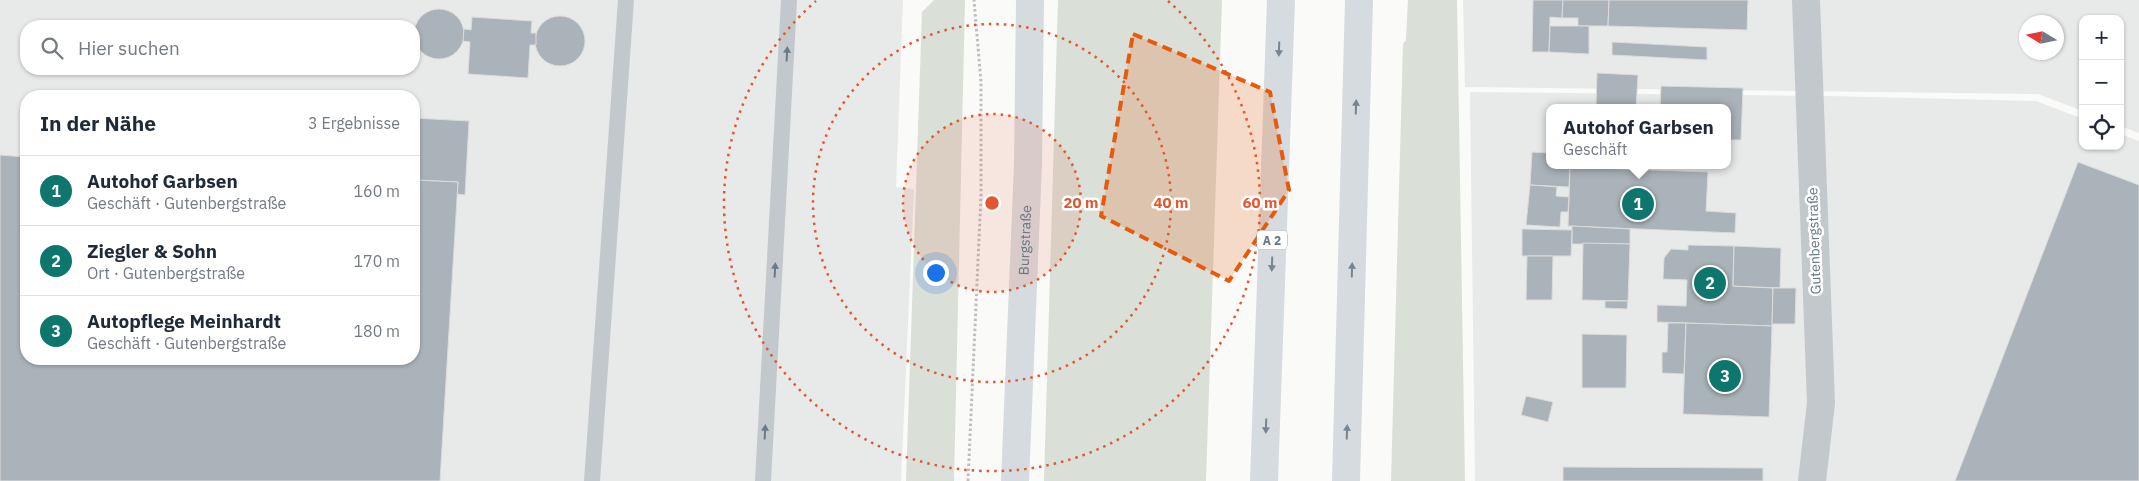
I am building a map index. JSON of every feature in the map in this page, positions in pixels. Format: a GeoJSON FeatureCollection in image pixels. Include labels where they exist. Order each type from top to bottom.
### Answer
{"type":"FeatureCollection","features":[{"type":"Feature","properties":{"kind":"main road","name":"Burgstraße"},"geometry":{"type":"LineString","coordinates":[[1015,481],[1028,164],[1030,0]]}},
{"type":"Feature","properties":{"kind":"main road","name":"A 2"},"geometry":{"type":"LineString","coordinates":[[1264,481],[1281,0]]}},
{"type":"Feature","properties":{"kind":"main road"},"geometry":{"type":"LineString","coordinates":[[1346,481],[1359,0]]}},
{"type":"Feature","properties":{"kind":"street","name":"Gutenbergstraße"},"geometry":{"type":"LineString","coordinates":[[1806,0],[1820,404],[1812,481]]}},
{"type":"Feature","properties":{"kind":"lane"},"geometry":{"type":"LineString","coordinates":[[592,481],[626,0]]}},
{"type":"Feature","properties":{"kind":"lane"},"geometry":{"type":"LineString","coordinates":[[763,481],[789,0]]}},
{"type":"Feature","properties":{"kind":"path"},"geometry":{"type":"LineString","coordinates":[[968,481],[981,196],[982,82],[974,0]]}},
{"type":"Feature","properties":{"kind":"highlighted area"},"geometry":{"type":"Polygon","coordinates":[[[1133,34],[1270,92],[1289,190],[1229,281],[1101,216],[1133,34]]]}},
{"type":"Feature","properties":{"kind":"shaded area"},"geometry":{"type":"Polygon","coordinates":[[[0,0],[903,0],[896,187],[914,189],[901,481],[0,481],[0,0]]]}},
{"type":"Feature","properties":{"kind":"shaded area"},"geometry":{"type":"Polygon","coordinates":[[[934,0],[965,0],[954,481],[906,481],[922,12],[934,0]]]}},
{"type":"Feature","properties":{"kind":"shaded area"},"geometry":{"type":"Polygon","coordinates":[[[1058,0],[1222,0],[1206,481],[1044,481],[1058,0]]]}},
{"type":"Feature","properties":{"kind":"shaded area"},"geometry":{"type":"Polygon","coordinates":[[[1408,0],[1457,0],[1465,481],[1391,481],[1403,44],[1406,40],[1408,0]]]}},
{"type":"Feature","properties":{"kind":"shaded area"},"geometry":{"type":"Polygon","coordinates":[[[1463,0],[2139,0],[2139,133],[2124,127],[2124,15],[2079,15],[2079,109],[2038,94],[1465,87],[1463,0]]]}},
{"type":"Feature","properties":{"kind":"shaded area"},"geometry":{"type":"Polygon","coordinates":[[[1470,92],[1830,96],[2036,101],[2079,117],[2079,150],[2124,150],[2124,135],[2139,141],[2139,481],[1475,481],[1470,92]]]}},
{"type":"Feature","properties":{"kind":"building"},"geometry":{"type":"Polygon","coordinates":[[[1533,0],[1563,0],[1562,18],[1550,17],[1549,52],[1532,52],[1533,0]]]}},
{"type":"Feature","properties":{"kind":"building"},"geometry":{"type":"Polygon","coordinates":[[[1563,0],[1609,0],[1608,26],[1578,26],[1578,18],[1562,18],[1563,0]]]}},
{"type":"Feature","properties":{"kind":"building"},"geometry":{"type":"Polygon","coordinates":[[[1609,0],[1748,0],[1747,30],[1608,26],[1609,0]]]}},
{"type":"Feature","properties":{"kind":"building"},"geometry":{"type":"Polygon","coordinates":[[[439,9],[449,11],[457,16],[463,29],[462,44],[453,55],[439,59],[429,57],[420,51],[420,20],[418,20],[425,13],[439,9]]]}},
{"type":"Feature","properties":{"kind":"building"},"geometry":{"type":"Polygon","coordinates":[[[560,16],[570,18],[578,23],[583,31],[585,41],[583,51],[578,59],[570,64],[560,66],[550,64],[542,59],[537,51],[535,41],[537,31],[542,23],[550,18],[560,16]]]}},
{"type":"Feature","properties":{"kind":"building"},"geometry":{"type":"Polygon","coordinates":[[[472,17],[532,21],[531,33],[536,33],[536,45],[530,45],[528,78],[468,74],[470,42],[463,41],[464,29],[471,30],[472,17]]]}},
{"type":"Feature","properties":{"kind":"building"},"geometry":{"type":"Polygon","coordinates":[[[1550,26],[1589,26],[1589,54],[1549,52],[1550,26]]]}},
{"type":"Feature","properties":{"kind":"building"},"geometry":{"type":"Polygon","coordinates":[[[1612,42],[1707,47],[1707,60],[1612,55],[1612,42]]]}},
{"type":"Feature","properties":{"kind":"building"},"geometry":{"type":"Polygon","coordinates":[[[1597,73],[1638,75],[1636,104],[1596,104],[1597,73]]]}},
{"type":"Feature","properties":{"kind":"building"},"geometry":{"type":"Polygon","coordinates":[[[1661,86],[1743,88],[1741,140],[1731,140],[1731,104],[1660,104],[1661,86]]]}},
{"type":"Feature","properties":{"kind":"building"},"geometry":{"type":"Polygon","coordinates":[[[420,118],[469,121],[465,195],[457,194],[458,182],[420,180],[420,118]]]}},
{"type":"Feature","properties":{"kind":"building"},"geometry":{"type":"Polygon","coordinates":[[[1532,152],[1546,153],[1546,169],[1570,169],[1569,187],[1530,185],[1532,152]]]}},
{"type":"Feature","properties":{"kind":"building"},"geometry":{"type":"Polygon","coordinates":[[[0,155],[20,157],[20,365],[420,365],[420,180],[458,182],[440,481],[0,481],[0,155]]]}},
{"type":"Feature","properties":{"kind":"building"},"geometry":{"type":"Polygon","coordinates":[[[2078,162],[2139,185],[2139,481],[1955,481],[2078,162]]]}},
{"type":"Feature","properties":{"kind":"building"},"geometry":{"type":"Polygon","coordinates":[[[1570,169],[1708,172],[1706,211],[1736,213],[1735,233],[1568,226],[1570,169]]]}},
{"type":"Feature","properties":{"kind":"building"},"geometry":{"type":"Polygon","coordinates":[[[1530,185],[1557,187],[1556,196],[1569,197],[1568,212],[1561,212],[1560,227],[1526,225],[1530,185]]]}},
{"type":"Feature","properties":{"kind":"building"},"geometry":{"type":"Polygon","coordinates":[[[1572,226],[1630,229],[1630,244],[1572,244],[1572,226]]]}},
{"type":"Feature","properties":{"kind":"building"},"geometry":{"type":"Polygon","coordinates":[[[1522,229],[1572,230],[1571,256],[1522,256],[1522,229]]]}},
{"type":"Feature","properties":{"kind":"building"},"geometry":{"type":"Polygon","coordinates":[[[1583,243],[1630,244],[1628,301],[1582,300],[1583,243]]]}},
{"type":"Feature","properties":{"kind":"building"},"geometry":{"type":"Polygon","coordinates":[[[1688,245],[1734,246],[1733,286],[1773,288],[1772,326],[1657,322],[1657,305],[1686,306],[1687,280],[1663,279],[1664,258],[1671,249],[1688,250],[1688,245]]]}},
{"type":"Feature","properties":{"kind":"building"},"geometry":{"type":"Polygon","coordinates":[[[1734,246],[1781,248],[1780,288],[1733,286],[1734,246]]]}},
{"type":"Feature","properties":{"kind":"building"},"geometry":{"type":"Polygon","coordinates":[[[1527,256],[1553,256],[1552,300],[1526,300],[1527,256]]]}},
{"type":"Feature","properties":{"kind":"building"},"geometry":{"type":"Polygon","coordinates":[[[1773,288],[1796,288],[1795,324],[1772,324],[1773,288]]]}},
{"type":"Feature","properties":{"kind":"building"},"geometry":{"type":"Polygon","coordinates":[[[1605,301],[1628,301],[1627,309],[1605,308],[1605,301]]]}},
{"type":"Feature","properties":{"kind":"building"},"geometry":{"type":"Polygon","coordinates":[[[1668,323],[1686,323],[1684,374],[1662,373],[1662,352],[1667,352],[1668,323]]]}},
{"type":"Feature","properties":{"kind":"building"},"geometry":{"type":"Polygon","coordinates":[[[1686,323],[1772,326],[1769,417],[1683,414],[1686,323]]]}},
{"type":"Feature","properties":{"kind":"building"},"geometry":{"type":"Polygon","coordinates":[[[1582,334],[1627,335],[1626,388],[1582,388],[1582,334]]]}},
{"type":"Feature","properties":{"kind":"building"},"geometry":{"type":"Polygon","coordinates":[[[1526,396],[1553,402],[1548,422],[1521,415],[1526,396]]]}},
{"type":"Feature","properties":{"kind":"building"},"geometry":{"type":"Polygon","coordinates":[[[1563,467],[1763,468],[1763,481],[1563,481],[1563,467]]]}},
{"type":"Feature","properties":{"kind":"place","name":"Autohof Garbsen"},"geometry":{"type":"Point","coordinates":[1638,204]}},
{"type":"Feature","properties":{"kind":"place","name":"Ziegler & Sohn"},"geometry":{"type":"Point","coordinates":[1710,283]}},
{"type":"Feature","properties":{"kind":"place","name":"Autopflege Meinhardt"},"geometry":{"type":"Point","coordinates":[1725,376]}}]}
